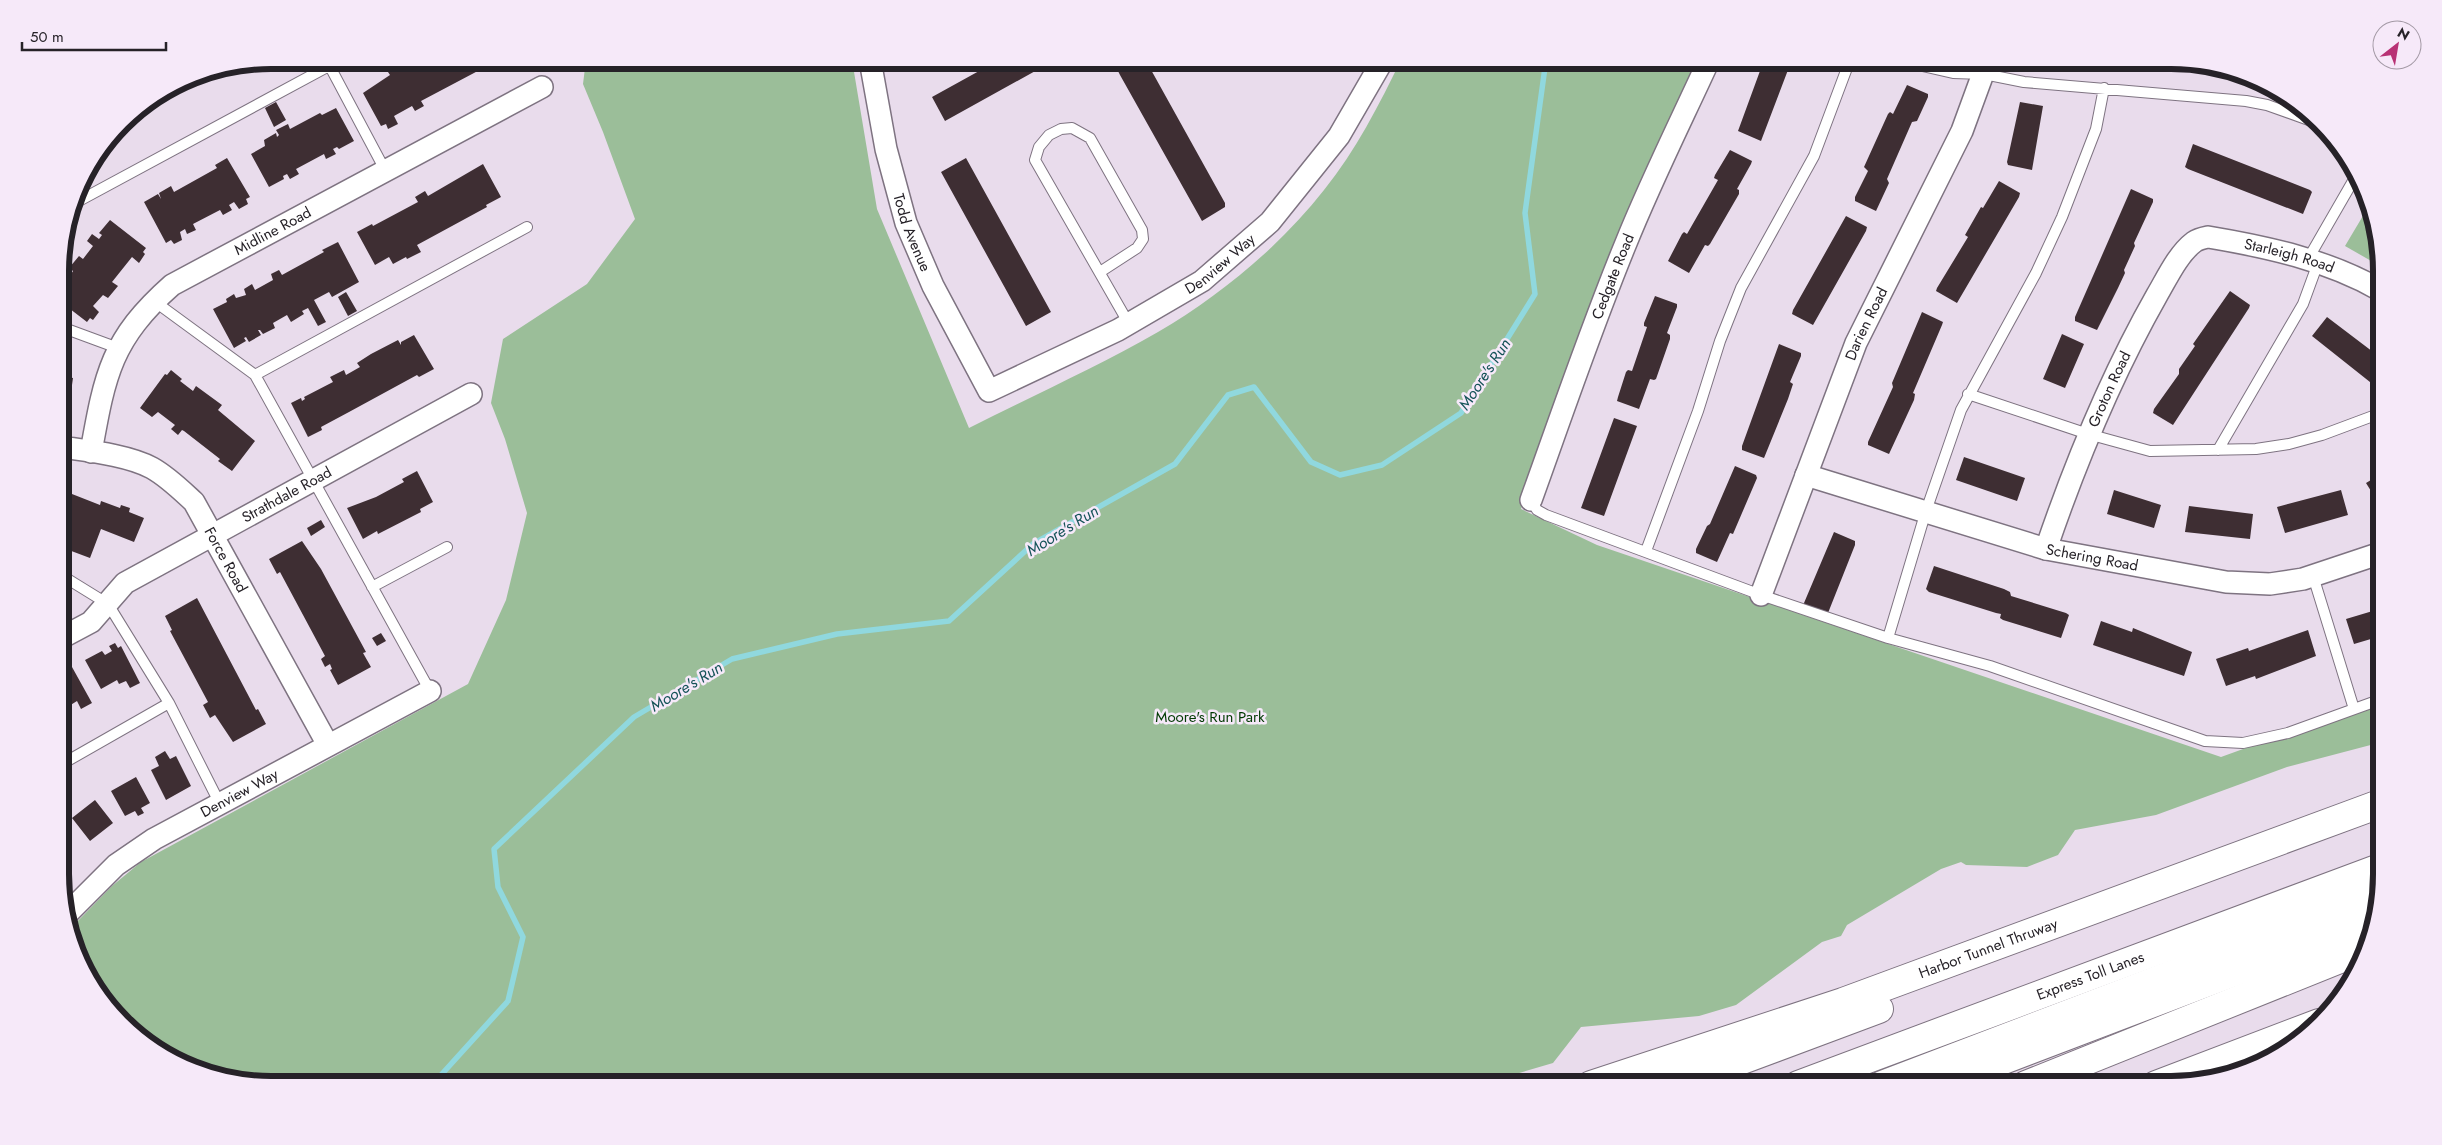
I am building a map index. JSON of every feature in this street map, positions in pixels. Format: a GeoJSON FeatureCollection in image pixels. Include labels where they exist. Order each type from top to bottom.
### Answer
{"type":"FeatureCollection","features":[{"type":"Feature","properties":{"kind":"highway","name":"Harbor Tunnel Thruway"},"geometry":{"type":"LineString","coordinates":[[1618,1076],[1843,1002],[2373,806]]}},
{"type":"Feature","properties":{"kind":"highway"},"geometry":{"type":"LineString","coordinates":[[1699,1076],[2373,825]]}},
{"type":"Feature","properties":{"kind":"highway","name":"Express Toll Lanes"},"geometry":{"type":"LineString","coordinates":[[1822,1076],[2373,870]]}},
{"type":"Feature","properties":{"kind":"highway","name":"Express Toll Lanes"},"geometry":{"type":"LineString","coordinates":[[1906,1076],[2372,898]]}},
{"type":"Feature","properties":{"kind":"highway"},"geometry":{"type":"LineString","coordinates":[[1962,1076],[2367,921]]}},
{"type":"Feature","properties":{"kind":"highway"},"geometry":{"type":"LineString","coordinates":[[2048,1076],[2358,952]]}},
{"type":"Feature","properties":{"kind":"highway"},"geometry":{"type":"LineString","coordinates":[[2179,1076],[2302,1029]]}},
{"type":"Feature","properties":{"kind":"street","name":"Todd Avenue"},"geometry":{"type":"LineString","coordinates":[[872,69],[886,149],[906,223],[933,286],[989,391]]}},
{"type":"Feature","properties":{"kind":"street","name":"Denview Way"},"geometry":{"type":"LineString","coordinates":[[989,391],[1129,324],[1202,281],[1270,222],[1338,136],[1378,69]]}},
{"type":"Feature","properties":{"kind":"street","name":"Cedgate Road"},"geometry":{"type":"LineString","coordinates":[[1531,500],[1571,385],[1626,244],[1651,184],[1705,69]]}},
{"type":"Feature","properties":{"kind":"street","name":"Darien Road"},"geometry":{"type":"LineString","coordinates":[[1761,595],[1856,343],[1898,256],[1946,164],[1985,69]]}},
{"type":"Feature","properties":{"kind":"street","name":"Midline Road"},"geometry":{"type":"LineString","coordinates":[[91,452],[102,394],[109,368],[118,348],[154,301],[172,285],[542,87]]}},
{"type":"Feature","properties":{"kind":"street","name":"Starleigh Road"},"geometry":{"type":"LineString","coordinates":[[2195,241],[2208,237],[2313,261],[2373,287]]}},
{"type":"Feature","properties":{"kind":"street","name":"Groton Road"},"geometry":{"type":"LineString","coordinates":[[2046,549],[2088,434],[2142,322],[2174,267],[2195,241]]}},
{"type":"Feature","properties":{"kind":"street","name":"Strathdale Road"},"geometry":{"type":"LineString","coordinates":[[69,634],[91,622],[125,583],[471,394]]}},
{"type":"Feature","properties":{"kind":"street","name":"Force Road"},"geometry":{"type":"LineString","coordinates":[[69,448],[91,452],[151,468],[171,481],[194,502],[328,745]]}},
{"type":"Feature","properties":{"kind":"street","name":"Schering Road"},"geometry":{"type":"LineString","coordinates":[[1806,475],[2046,549],[2226,582],[2270,584],[2313,576],[2373,556]]}},
{"type":"Feature","properties":{"kind":"street","name":"Denview Way"},"geometry":{"type":"LineString","coordinates":[[72,909],[98,881],[133,852],[430,691]]}},
{"type":"Feature","properties":{"kind":"lane"},"geometry":{"type":"LineString","coordinates":[[81,200],[317,69]]}},
{"type":"Feature","properties":{"kind":"lane"},"geometry":{"type":"LineString","coordinates":[[331,69],[385,170]]}},
{"type":"Feature","properties":{"kind":"lane"},"geometry":{"type":"LineString","coordinates":[[1646,551],[1698,411],[1720,341],[1741,288],[1814,156],[1847,69]]}},
{"type":"Feature","properties":{"kind":"lane"},"geometry":{"type":"LineString","coordinates":[[1935,69],[1953,73],[1975,69]]}},
{"type":"Feature","properties":{"kind":"lane"},"geometry":{"type":"LineString","coordinates":[[1991,69],[2024,82],[2246,101],[2267,105],[2304,118]]}},
{"type":"Feature","properties":{"kind":"lane"},"geometry":{"type":"LineString","coordinates":[[1888,638],[1954,426],[1968,394],[2036,273],[2062,217],[2096,129],[2104,88]]}},
{"type":"Feature","properties":{"kind":"lane"},"geometry":{"type":"LineString","coordinates":[[1100,272],[1137,248],[1143,239],[1142,230],[1090,138],[1072,128],[1061,129],[1049,135],[1039,147],[1036,160],[1129,324]]}},
{"type":"Feature","properties":{"kind":"lane"},"geometry":{"type":"LineString","coordinates":[[2218,450],[2303,304],[2313,261],[2353,182]]}},
{"type":"Feature","properties":{"kind":"lane"},"geometry":{"type":"LineString","coordinates":[[255,375],[527,227]]}},
{"type":"Feature","properties":{"kind":"lane"},"geometry":{"type":"LineString","coordinates":[[154,301],[255,375],[430,691]]}},
{"type":"Feature","properties":{"kind":"lane"},"geometry":{"type":"LineString","coordinates":[[69,330],[118,348]]}},
{"type":"Feature","properties":{"kind":"lane"},"geometry":{"type":"LineString","coordinates":[[1968,394],[2088,434],[2150,451],[2256,449],[2289,444],[2322,435],[2373,416]]}},
{"type":"Feature","properties":{"kind":"lane"},"geometry":{"type":"LineString","coordinates":[[1531,500],[1537,510],[1546,514],[1761,595],[1888,638],[1990,666],[2205,741],[2242,743],[2288,734],[2373,702]]}},
{"type":"Feature","properties":{"kind":"lane"},"geometry":{"type":"LineString","coordinates":[[372,587],[447,547]]}},
{"type":"Feature","properties":{"kind":"lane"},"geometry":{"type":"LineString","coordinates":[[2313,576],[2354,709]]}},
{"type":"Feature","properties":{"kind":"lane"},"geometry":{"type":"LineString","coordinates":[[69,580],[108,604],[169,703],[220,804]]}},
{"type":"Feature","properties":{"kind":"lane"},"geometry":{"type":"LineString","coordinates":[[69,760],[169,703]]}},
{"type":"Feature","properties":{"kind":"green space","name":"Moore's Run Park"},"geometry":{"type":"Polygon","coordinates":[[[585,69],[854,69],[877,209],[969,428],[1158,332],[1204,303],[1248,268],[1307,211],[1336,175],[1366,127],[1396,69],[1696,69],[1647,170],[1521,509],[1597,545],[2221,757],[2373,702],[2373,744],[2287,767],[2156,815],[2075,830],[2058,855],[2027,867],[1966,865],[1961,862],[1941,869],[1847,925],[1841,936],[1822,942],[1736,1005],[1699,1016],[1581,1027],[1553,1063],[1509,1076],[257,1076],[205,1066],[158,1042],[137,1026],[119,1008],[96,976],[79,940],[75,924],[112,886],[141,862],[468,684],[506,600],[527,513],[505,439],[491,403],[503,339],[587,284],[635,219],[583,84],[585,69]]]}},
{"type":"Feature","properties":{"kind":"green space"},"geometry":{"type":"Polygon","coordinates":[[[2365,213],[2372,244],[2373,262],[2345,246],[2365,213]]]}},
{"type":"Feature","properties":{"kind":"building"},"geometry":{"type":"Polygon","coordinates":[[[394,69],[482,69],[421,101],[424,106],[415,111],[412,106],[394,116],[398,124],[388,129],[386,124],[381,126],[363,93],[390,75],[388,72],[394,69]]]}},
{"type":"Feature","properties":{"kind":"building"},"geometry":{"type":"Polygon","coordinates":[[[983,69],[1039,69],[945,121],[932,97],[983,69]]]}},
{"type":"Feature","properties":{"kind":"building"},"geometry":{"type":"Polygon","coordinates":[[[1117,69],[1151,69],[1225,203],[1225,207],[1202,221],[1117,69]]]}},
{"type":"Feature","properties":{"kind":"building"},"geometry":{"type":"Polygon","coordinates":[[[1761,69],[1788,69],[1761,141],[1738,131],[1761,69]]]}},
{"type":"Feature","properties":{"kind":"building"},"geometry":{"type":"Polygon","coordinates":[[[195,83],[160,102],[169,96],[195,83]]]}},
{"type":"Feature","properties":{"kind":"building"},"geometry":{"type":"Polygon","coordinates":[[[1907,85],[1928,94],[1928,97],[1917,121],[1912,122],[1887,179],[1889,183],[1876,211],[1855,201],[1855,197],[1868,171],[1864,167],[1888,114],[1890,112],[1893,114],[1907,85]]]}},
{"type":"Feature","properties":{"kind":"building"},"geometry":{"type":"Polygon","coordinates":[[[276,102],[286,120],[274,127],[265,108],[276,102]]]}},
{"type":"Feature","properties":{"kind":"building"},"geometry":{"type":"Polygon","coordinates":[[[2020,102],[2043,106],[2032,170],[2008,165],[2007,162],[2020,102]]]}},
{"type":"Feature","properties":{"kind":"building"},"geometry":{"type":"Polygon","coordinates":[[[336,108],[354,141],[339,149],[337,147],[333,149],[336,154],[326,159],[324,154],[296,169],[299,174],[290,179],[287,174],[283,176],[284,179],[269,187],[251,154],[265,146],[264,140],[276,133],[277,137],[279,135],[276,130],[288,124],[290,129],[320,113],[322,115],[336,108]]]}},
{"type":"Feature","properties":{"kind":"building"},"geometry":{"type":"Polygon","coordinates":[[[2193,144],[2310,190],[2312,192],[2303,214],[2188,169],[2185,167],[2193,144]]]}},
{"type":"Feature","properties":{"kind":"building"},"geometry":{"type":"Polygon","coordinates":[[[1730,150],[1752,161],[1751,164],[1737,189],[1739,194],[1710,244],[1708,246],[1705,245],[1689,273],[1668,261],[1682,234],[1684,232],[1687,234],[1718,180],[1714,178],[1715,175],[1730,150]]]}},
{"type":"Feature","properties":{"kind":"building"},"geometry":{"type":"Polygon","coordinates":[[[227,158],[250,197],[246,199],[248,204],[239,209],[234,202],[229,205],[232,210],[223,215],[220,210],[193,224],[196,230],[187,234],[185,229],[180,232],[182,240],[174,244],[171,240],[166,243],[144,202],[158,194],[161,199],[159,193],[171,186],[174,192],[217,168],[215,165],[227,158]]]}},
{"type":"Feature","properties":{"kind":"building"},"geometry":{"type":"Polygon","coordinates":[[[966,158],[1051,312],[1026,326],[941,172],[966,158]]]}},
{"type":"Feature","properties":{"kind":"building"},"geometry":{"type":"Polygon","coordinates":[[[483,164],[501,197],[486,205],[487,207],[417,245],[421,252],[393,264],[389,257],[375,265],[357,232],[372,224],[373,226],[418,202],[415,197],[425,191],[428,196],[483,164]]]}},
{"type":"Feature","properties":{"kind":"building"},"geometry":{"type":"Polygon","coordinates":[[[1999,181],[2020,193],[2019,197],[1957,303],[1936,291],[1937,288],[1968,237],[1965,235],[1981,207],[1983,208],[1999,181]]]}},
{"type":"Feature","properties":{"kind":"building"},"geometry":{"type":"Polygon","coordinates":[[[2131,189],[2153,199],[2153,202],[2134,243],[2135,246],[2124,270],[2125,273],[2097,330],[2075,321],[2075,317],[2131,189]]]}},
{"type":"Feature","properties":{"kind":"building"},"geometry":{"type":"Polygon","coordinates":[[[1846,216],[1867,227],[1866,231],[1813,325],[1792,314],[1793,310],[1846,216]]]}},
{"type":"Feature","properties":{"kind":"building"},"geometry":{"type":"Polygon","coordinates":[[[110,220],[146,248],[143,252],[145,254],[139,263],[132,257],[112,282],[118,286],[108,298],[103,295],[93,306],[99,312],[93,320],[90,318],[87,322],[69,308],[69,278],[73,271],[69,268],[79,256],[83,259],[93,246],[87,241],[92,234],[99,239],[102,235],[99,233],[110,220]]]}},
{"type":"Feature","properties":{"kind":"building"},"geometry":{"type":"Polygon","coordinates":[[[338,242],[359,282],[332,297],[329,292],[314,300],[326,322],[318,326],[308,308],[302,311],[304,314],[291,322],[287,315],[273,323],[275,328],[263,334],[258,330],[261,335],[249,342],[246,337],[244,338],[246,341],[234,348],[213,309],[227,302],[226,299],[234,294],[236,298],[246,295],[244,289],[252,284],[255,290],[273,280],[271,274],[279,270],[282,275],[324,252],[322,250],[338,242]]]}},
{"type":"Feature","properties":{"kind":"building"},"geometry":{"type":"Polygon","coordinates":[[[2230,291],[2250,305],[2249,308],[2173,425],[2153,413],[2154,409],[2179,374],[2179,369],[2195,346],[2193,344],[2230,291]]]}},
{"type":"Feature","properties":{"kind":"building"},"geometry":{"type":"Polygon","coordinates":[[[346,292],[357,311],[348,316],[338,297],[346,292]]]}},
{"type":"Feature","properties":{"kind":"building"},"geometry":{"type":"Polygon","coordinates":[[[1655,296],[1677,304],[1677,307],[1667,333],[1670,335],[1670,339],[1656,379],[1650,379],[1639,409],[1617,401],[1626,372],[1628,370],[1632,371],[1647,327],[1644,326],[1644,323],[1655,296]]]}},
{"type":"Feature","properties":{"kind":"building"},"geometry":{"type":"Polygon","coordinates":[[[1922,312],[1943,322],[1913,393],[1915,394],[1914,400],[1889,454],[1868,445],[1868,442],[1893,387],[1892,383],[1922,312]]]}},
{"type":"Feature","properties":{"kind":"building"},"geometry":{"type":"Polygon","coordinates":[[[2327,317],[2373,352],[2373,384],[2312,336],[2327,317]]]}},
{"type":"Feature","properties":{"kind":"building"},"geometry":{"type":"Polygon","coordinates":[[[2062,334],[2084,344],[2065,388],[2043,379],[2062,334]]]}},
{"type":"Feature","properties":{"kind":"building"},"geometry":{"type":"Polygon","coordinates":[[[414,335],[434,369],[419,377],[417,375],[321,427],[322,430],[308,437],[291,403],[301,398],[302,401],[305,399],[304,397],[333,382],[330,377],[344,370],[346,375],[360,367],[357,363],[371,354],[398,340],[401,345],[401,342],[414,335]]]}},
{"type":"Feature","properties":{"kind":"building"},"geometry":{"type":"Polygon","coordinates":[[[1779,344],[1801,353],[1801,356],[1790,382],[1793,384],[1788,399],[1764,458],[1742,450],[1742,446],[1779,344]]]}},
{"type":"Feature","properties":{"kind":"building"},"geometry":{"type":"Polygon","coordinates":[[[171,370],[182,379],[180,381],[193,391],[196,386],[222,405],[218,410],[255,441],[232,471],[218,461],[220,459],[184,431],[182,430],[178,435],[171,429],[175,425],[158,412],[152,417],[140,408],[165,374],[167,375],[171,370]]]}},
{"type":"Feature","properties":{"kind":"building"},"geometry":{"type":"Polygon","coordinates":[[[69,377],[73,378],[69,406],[69,377]]]}},
{"type":"Feature","properties":{"kind":"building"},"geometry":{"type":"Polygon","coordinates":[[[1614,418],[1637,426],[1604,516],[1581,508],[1614,418]]]}},
{"type":"Feature","properties":{"kind":"building"},"geometry":{"type":"Polygon","coordinates":[[[1964,457],[2025,478],[2017,501],[1956,480],[1964,457]]]}},
{"type":"Feature","properties":{"kind":"building"},"geometry":{"type":"Polygon","coordinates":[[[1735,466],[1756,475],[1757,478],[1733,534],[1730,533],[1717,562],[1696,553],[1696,549],[1707,526],[1710,524],[1735,466]]]}},
{"type":"Feature","properties":{"kind":"building"},"geometry":{"type":"Polygon","coordinates":[[[417,471],[433,502],[420,509],[421,512],[378,534],[377,531],[363,539],[347,508],[376,497],[404,482],[402,479],[417,471]]]}},
{"type":"Feature","properties":{"kind":"building"},"geometry":{"type":"Polygon","coordinates":[[[2373,479],[2373,494],[2366,483],[2373,479]]]}},
{"type":"Feature","properties":{"kind":"building"},"geometry":{"type":"Polygon","coordinates":[[[2114,490],[2161,505],[2154,528],[2107,514],[2114,490]]]}},
{"type":"Feature","properties":{"kind":"building"},"geometry":{"type":"Polygon","coordinates":[[[2341,490],[2348,515],[2285,533],[2277,507],[2341,490]]]}},
{"type":"Feature","properties":{"kind":"building"},"geometry":{"type":"Polygon","coordinates":[[[72,494],[100,505],[101,501],[120,508],[121,505],[130,508],[129,512],[144,518],[134,542],[101,529],[90,558],[69,550],[71,535],[69,534],[69,526],[72,521],[69,520],[69,502],[72,494]]]}},
{"type":"Feature","properties":{"kind":"building"},"geometry":{"type":"Polygon","coordinates":[[[2189,506],[2253,514],[2250,539],[2185,532],[2189,506]]]}},
{"type":"Feature","properties":{"kind":"building"},"geometry":{"type":"Polygon","coordinates":[[[321,520],[325,527],[311,536],[307,528],[321,520]]]}},
{"type":"Feature","properties":{"kind":"building"},"geometry":{"type":"Polygon","coordinates":[[[1834,532],[1855,541],[1855,545],[1828,613],[1804,607],[1804,603],[1834,532]]]}},
{"type":"Feature","properties":{"kind":"building"},"geometry":{"type":"Polygon","coordinates":[[[302,541],[321,569],[366,652],[363,653],[371,667],[338,685],[330,670],[332,669],[330,664],[325,667],[321,659],[325,656],[280,572],[277,574],[269,559],[302,541]]]}},
{"type":"Feature","properties":{"kind":"building"},"geometry":{"type":"Polygon","coordinates":[[[1934,566],[2004,589],[2010,592],[2011,596],[2066,613],[2069,615],[2061,638],[2003,620],[2000,618],[2001,614],[1929,592],[1926,589],[1934,566]]]}},
{"type":"Feature","properties":{"kind":"building"},"geometry":{"type":"Polygon","coordinates":[[[197,598],[256,710],[258,709],[266,724],[233,742],[215,715],[210,718],[203,705],[208,702],[170,631],[172,630],[165,616],[197,598]]]}},
{"type":"Feature","properties":{"kind":"building"},"geometry":{"type":"Polygon","coordinates":[[[2373,611],[2373,638],[2354,644],[2346,619],[2373,611]]]}},
{"type":"Feature","properties":{"kind":"building"},"geometry":{"type":"Polygon","coordinates":[[[2101,621],[2132,632],[2133,628],[2192,652],[2184,676],[2093,645],[2101,621]]]}},
{"type":"Feature","properties":{"kind":"building"},"geometry":{"type":"Polygon","coordinates":[[[2308,630],[2316,656],[2256,679],[2255,676],[2226,686],[2216,659],[2248,648],[2249,651],[2308,630]]]}},
{"type":"Feature","properties":{"kind":"building"},"geometry":{"type":"Polygon","coordinates":[[[381,633],[386,641],[377,646],[372,638],[381,633]]]}},
{"type":"Feature","properties":{"kind":"building"},"geometry":{"type":"Polygon","coordinates":[[[115,643],[118,648],[121,646],[140,683],[130,688],[126,681],[119,684],[117,680],[101,689],[85,660],[102,651],[105,655],[112,651],[109,646],[115,643]]]}},
{"type":"Feature","properties":{"kind":"building"},"geometry":{"type":"Polygon","coordinates":[[[72,667],[92,703],[81,709],[77,701],[69,706],[69,669],[72,667]]]}},
{"type":"Feature","properties":{"kind":"building"},"geometry":{"type":"Polygon","coordinates":[[[165,751],[170,759],[176,756],[191,786],[166,800],[151,770],[159,766],[155,757],[165,751]]]}},
{"type":"Feature","properties":{"kind":"building"},"geometry":{"type":"Polygon","coordinates":[[[136,777],[150,803],[141,808],[144,813],[138,816],[135,811],[125,816],[111,791],[136,777]]]}},
{"type":"Feature","properties":{"kind":"building"},"geometry":{"type":"Polygon","coordinates":[[[95,800],[113,823],[90,841],[72,818],[95,800]]]}},
{"type":"Feature","properties":{"kind":"waterway","name":"Moore's Run"},"geometry":{"type":"LineString","coordinates":[[440,1076],[508,1001],[523,937],[498,887],[494,849],[634,717],[732,659],[837,634],[949,621],[1033,544],[1175,464],[1228,395],[1254,387],[1311,462],[1340,475],[1382,465],[1461,413],[1535,294],[1525,213],[1545,69]]}}]}
